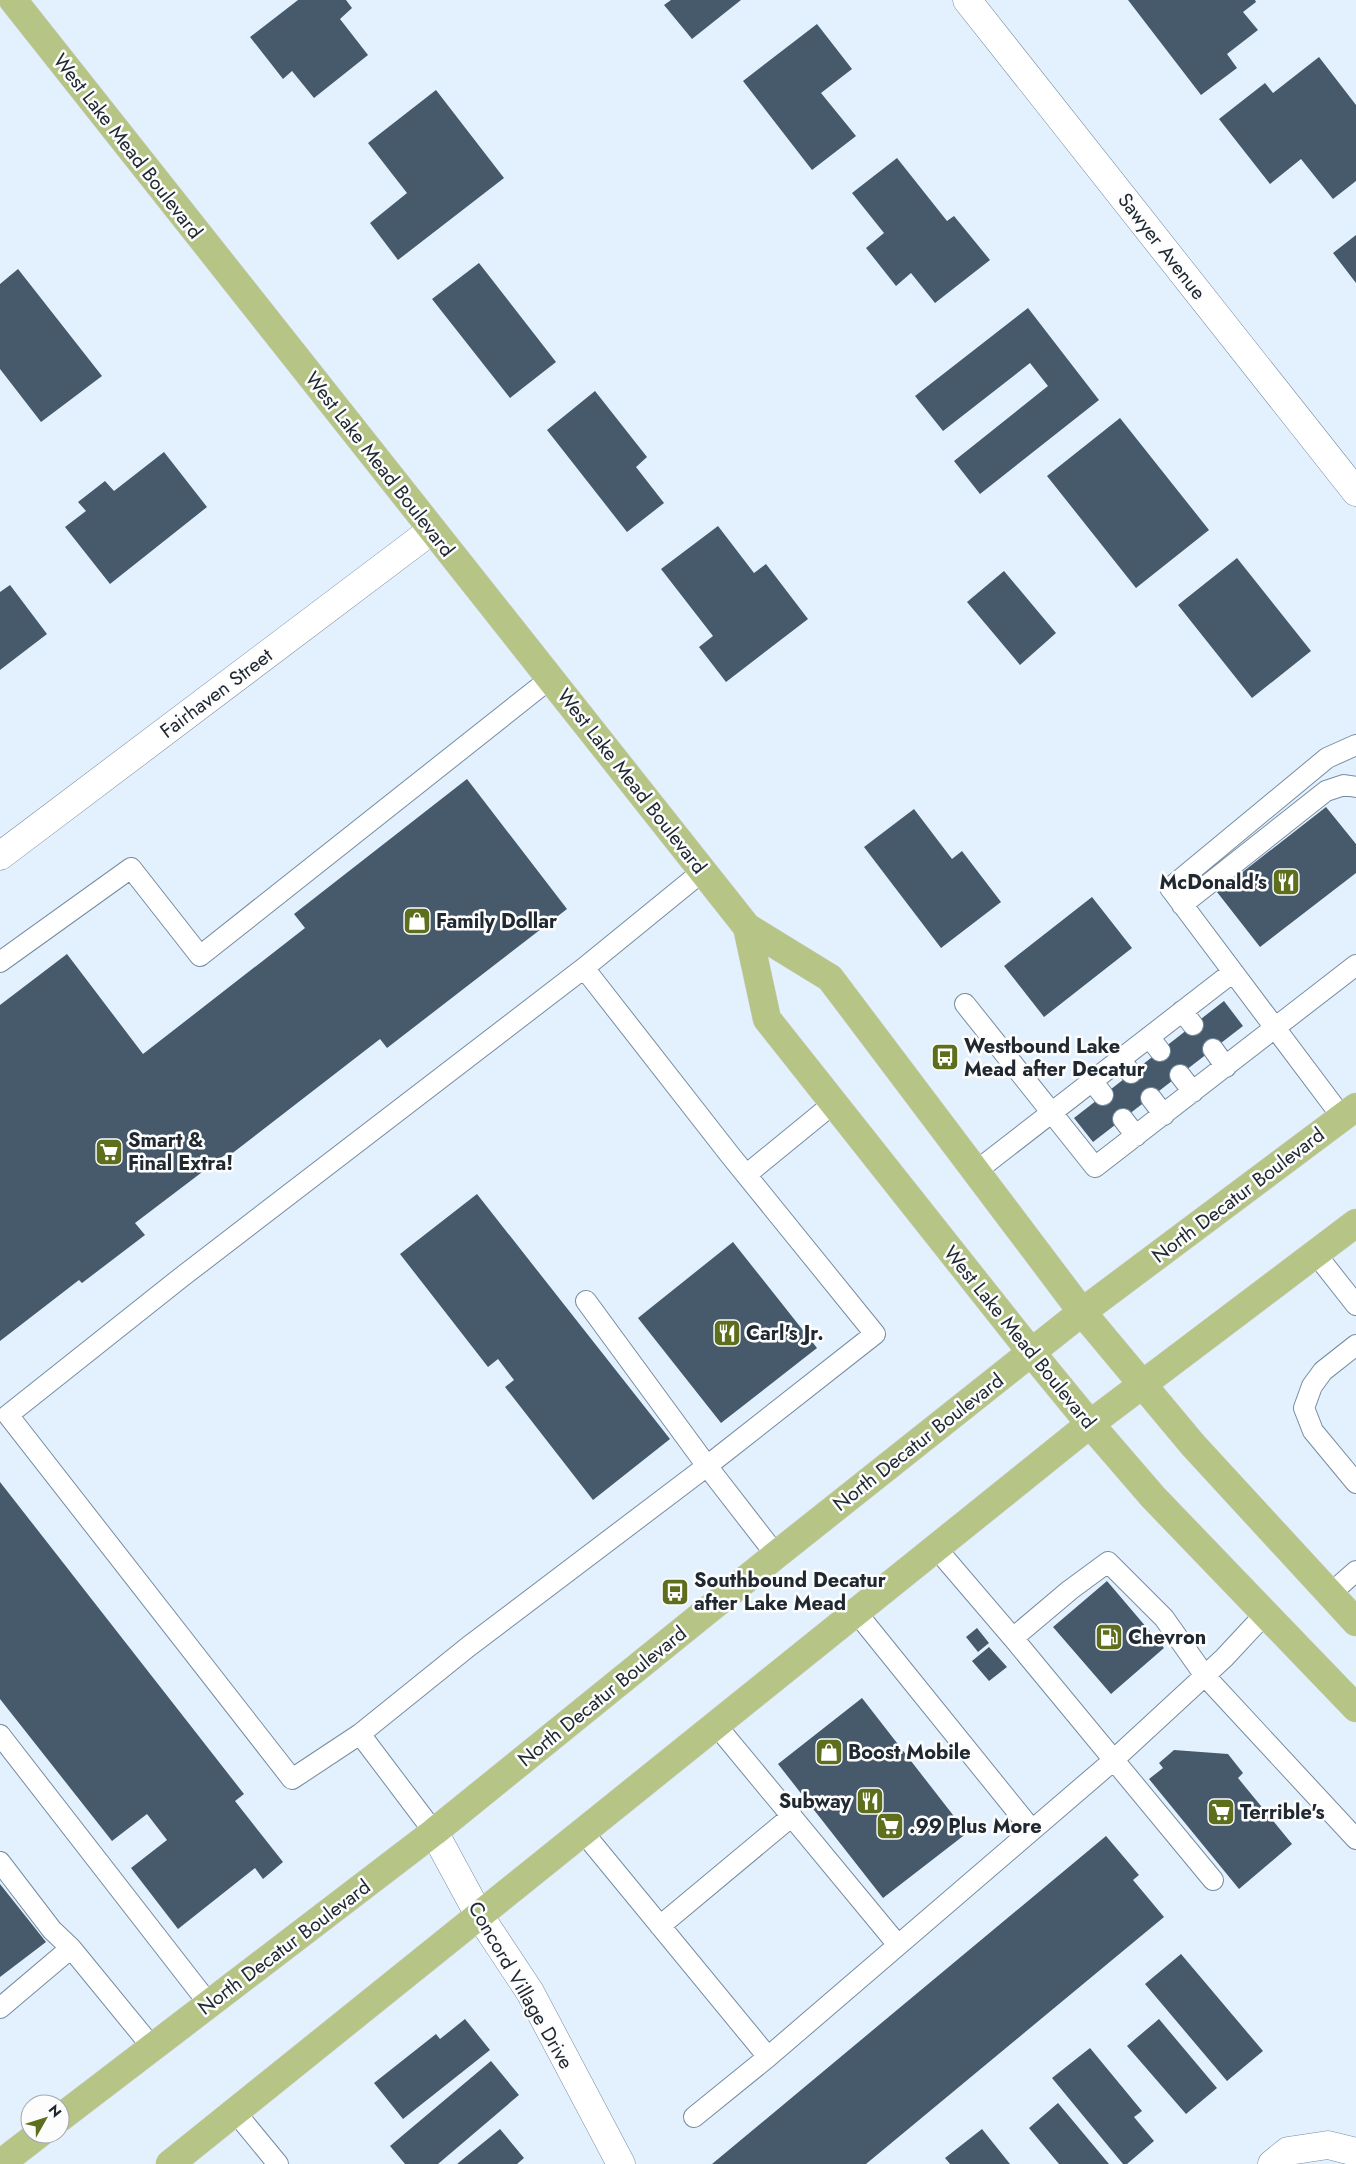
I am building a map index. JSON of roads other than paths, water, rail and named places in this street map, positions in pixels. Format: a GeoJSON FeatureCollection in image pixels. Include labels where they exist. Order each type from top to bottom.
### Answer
{"type":"FeatureCollection","features":[{"type":"Feature","properties":{"kind":"main road","name":"West Lake Mead Boulevard"},"geometry":{"type":"LineString","coordinates":[[13,0],[747,927],[830,978],[1082,1312],[1193,1445],[1356,1622]]}},
{"type":"Feature","properties":{"kind":"main road","name":"West Lake Mead Boulevard"},"geometry":{"type":"LineString","coordinates":[[747,927],[767,1019],[1090,1424],[1153,1497],[1356,1708]]}},
{"type":"Feature","properties":{"kind":"main road","name":"North Decatur Boulevard"},"geometry":{"type":"LineString","coordinates":[[70,2110],[434,1832],[776,1555],[1082,1312],[1349,1112]]}},
{"type":"Feature","properties":{"kind":"main road"},"geometry":{"type":"LineString","coordinates":[[170,2164],[1090,1424],[1356,1223]]}},
{"type":"Feature","properties":{"kind":"main road"},"geometry":{"type":"LineString","coordinates":[[0,2164],[26,2144]]}},
{"type":"Feature","properties":{"kind":"street","name":"Sawyer Avenue"},"geometry":{"type":"LineString","coordinates":[[967,0],[1356,492]]}},
{"type":"Feature","properties":{"kind":"street","name":"Fairhaven Street"},"geometry":{"type":"LineString","coordinates":[[0,856],[432,530]]}},
{"type":"Feature","properties":{"kind":"street","name":"Concord Village Drive"},"geometry":{"type":"LineString","coordinates":[[434,1832],[479,1915],[530,1992],[621,2164]]}},
{"type":"Feature","properties":{"kind":"street"},"geometry":{"type":"LineString","coordinates":[[1272,2164],[1288,2151],[1328,2145],[1356,2152]]}},
{"type":"Feature","properties":{"kind":"lane"},"geometry":{"type":"LineString","coordinates":[[0,962],[131,868],[200,956],[551,678]]}},
{"type":"Feature","properties":{"kind":"lane"},"geometry":{"type":"LineString","coordinates":[[1349,1112],[1275,1028],[1170,888],[1327,758],[1356,745]]}},
{"type":"Feature","properties":{"kind":"lane"},"geometry":{"type":"LineString","coordinates":[[1182,905],[1326,791],[1344,785],[1356,787]]}},
{"type":"Feature","properties":{"kind":"lane"},"geometry":{"type":"LineString","coordinates":[[584,968],[746,1175],[875,1334],[707,1466],[468,1647],[360,1734],[292,1779],[8,1416],[183,1276],[584,968],[703,871]]}},
{"type":"Feature","properties":{"kind":"lane"},"geometry":{"type":"LineString","coordinates":[[965,1004],[1095,1167],[1356,965]]}},
{"type":"Feature","properties":{"kind":"lane"},"geometry":{"type":"LineString","coordinates":[[975,1172],[1052,1112],[1098,1088],[1155,1044],[1188,1018],[1233,972]]}},
{"type":"Feature","properties":{"kind":"lane"},"geometry":{"type":"LineString","coordinates":[[1213,1049],[1226,1067]]}},
{"type":"Feature","properties":{"kind":"lane"},"geometry":{"type":"LineString","coordinates":[[1180,1076],[1193,1092]]}},
{"type":"Feature","properties":{"kind":"lane"},"geometry":{"type":"LineString","coordinates":[[1151,1098],[1164,1115]]}},
{"type":"Feature","properties":{"kind":"lane"},"geometry":{"type":"LineString","coordinates":[[746,1175],[834,1103]]}},
{"type":"Feature","properties":{"kind":"lane"},"geometry":{"type":"LineString","coordinates":[[1123,1119],[1136,1136]]}},
{"type":"Feature","properties":{"kind":"lane"},"geometry":{"type":"LineString","coordinates":[[1316,1253],[1356,1305]]}},
{"type":"Feature","properties":{"kind":"lane"},"geometry":{"type":"LineString","coordinates":[[586,1301],[707,1466],[776,1555]]}},
{"type":"Feature","properties":{"kind":"lane"},"geometry":{"type":"LineString","coordinates":[[1356,1345],[1323,1371],[1312,1386],[1304,1408],[1313,1431],[1356,1483]]}},
{"type":"Feature","properties":{"kind":"lane"},"geometry":{"type":"LineString","coordinates":[[936,1548],[1213,1880]]}},
{"type":"Feature","properties":{"kind":"lane"},"geometry":{"type":"LineString","coordinates":[[1013,1638],[1070,1590],[1108,1562],[1164,1618],[1205,1676],[1356,1839]]}},
{"type":"Feature","properties":{"kind":"lane"},"geometry":{"type":"LineString","coordinates":[[1330,1594],[1356,1571]]}},
{"type":"Feature","properties":{"kind":"lane"},"geometry":{"type":"LineString","coordinates":[[856,1612],[1032,1830]]}},
{"type":"Feature","properties":{"kind":"lane"},"geometry":{"type":"LineString","coordinates":[[694,2117],[1114,1760],[1205,1676],[1266,1614]]}},
{"type":"Feature","properties":{"kind":"lane"},"geometry":{"type":"LineString","coordinates":[[716,1725],[898,1945]]}},
{"type":"Feature","properties":{"kind":"lane"},"geometry":{"type":"LineString","coordinates":[[360,1734],[434,1832]]}},
{"type":"Feature","properties":{"kind":"lane"},"geometry":{"type":"LineString","coordinates":[[0,1736],[209,2004]]}},
{"type":"Feature","properties":{"kind":"lane"},"geometry":{"type":"LineString","coordinates":[[660,1926],[792,1816]]}},
{"type":"Feature","properties":{"kind":"lane"},"geometry":{"type":"LineString","coordinates":[[583,1832],[768,2056]]}},
{"type":"Feature","properties":{"kind":"lane"},"geometry":{"type":"LineString","coordinates":[[0,1862],[52,1930],[71,1948],[152,2048]]}},
{"type":"Feature","properties":{"kind":"lane"},"geometry":{"type":"LineString","coordinates":[[0,2008],[71,1948]]}},
{"type":"Feature","properties":{"kind":"lane"},"geometry":{"type":"LineString","coordinates":[[236,2112],[278,2164]]}},
{"type":"Feature","properties":{"kind":"place","name":"McDonald's"},"geometry":{"type":"Point","coordinates":[1286,882]}},
{"type":"Feature","properties":{"kind":"place","name":"Family Dollar"},"geometry":{"type":"Point","coordinates":[417,921]}},
{"type":"Feature","properties":{"kind":"place","name":"Westbound Lake Mead after Decatur"},"geometry":{"type":"Point","coordinates":[945,1057]}},
{"type":"Feature","properties":{"kind":"place","name":"Smart & Final Extra!"},"geometry":{"type":"Point","coordinates":[109,1152]}},
{"type":"Feature","properties":{"kind":"place","name":"Carl's Jr."},"geometry":{"type":"Point","coordinates":[727,1333]}},
{"type":"Feature","properties":{"kind":"place","name":"Southbound Decatur after Lake Mead"},"geometry":{"type":"Point","coordinates":[675,1592]}},
{"type":"Feature","properties":{"kind":"place","name":"Chevron"},"geometry":{"type":"Point","coordinates":[1109,1637]}},
{"type":"Feature","properties":{"kind":"place","name":"Boost Mobile"},"geometry":{"type":"Point","coordinates":[829,1752]}},
{"type":"Feature","properties":{"kind":"place","name":"Subway"},"geometry":{"type":"Point","coordinates":[870,1801]}},
{"type":"Feature","properties":{"kind":"place","name":"Terrible's"},"geometry":{"type":"Point","coordinates":[1221,1812]}},
{"type":"Feature","properties":{"kind":"place","name":".99 Plus More"},"geometry":{"type":"Point","coordinates":[890,1826]}}]}
